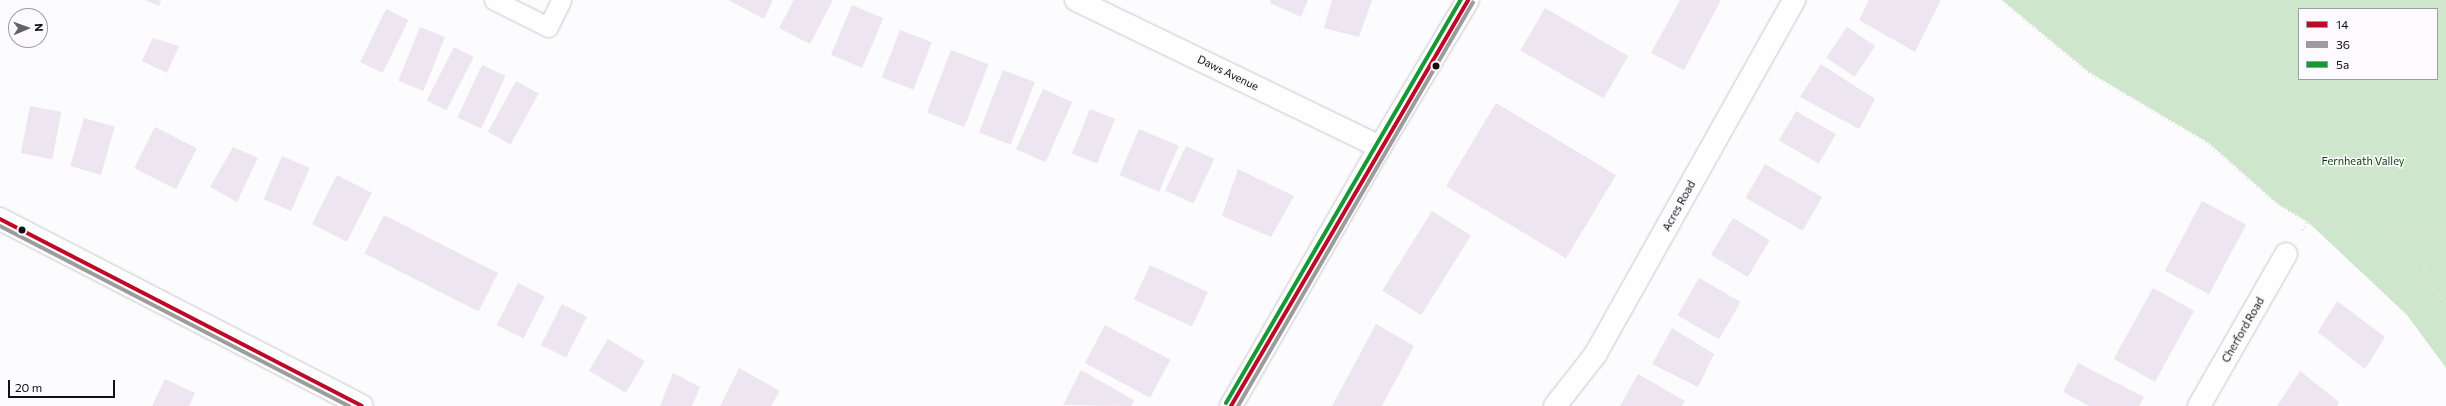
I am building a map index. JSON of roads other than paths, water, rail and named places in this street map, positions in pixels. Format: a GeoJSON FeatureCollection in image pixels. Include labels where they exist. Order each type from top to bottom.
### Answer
{"type":"FeatureCollection","features":[{"type":"Feature","properties":{"kind":"street","name":"Daws Avenue"},"geometry":{"type":"LineString","coordinates":[[1076,0],[1380,147]]}},
{"type":"Feature","properties":{"kind":"street"},"geometry":{"type":"LineString","coordinates":[[1231,406],[1380,147],[1468,0]]}},
{"type":"Feature","properties":{"kind":"street","name":"Acres Road"},"geometry":{"type":"LineString","coordinates":[[1554,406],[1595,355],[1794,0]]}},
{"type":"Feature","properties":{"kind":"street"},"geometry":{"type":"LineString","coordinates":[[0,219],[362,406]]}},
{"type":"Feature","properties":{"kind":"street","name":"Cherford Road"},"geometry":{"type":"LineString","coordinates":[[2199,406],[2286,254]]}},
{"type":"Feature","properties":{"kind":"lane"},"geometry":{"type":"LineString","coordinates":[[494,0],[548,27],[561,0]]}},
{"type":"Feature","properties":{"kind":"park label","name":"Fernheath Valley"},"geometry":{"type":"Point","coordinates":[2363,161]}}]}
